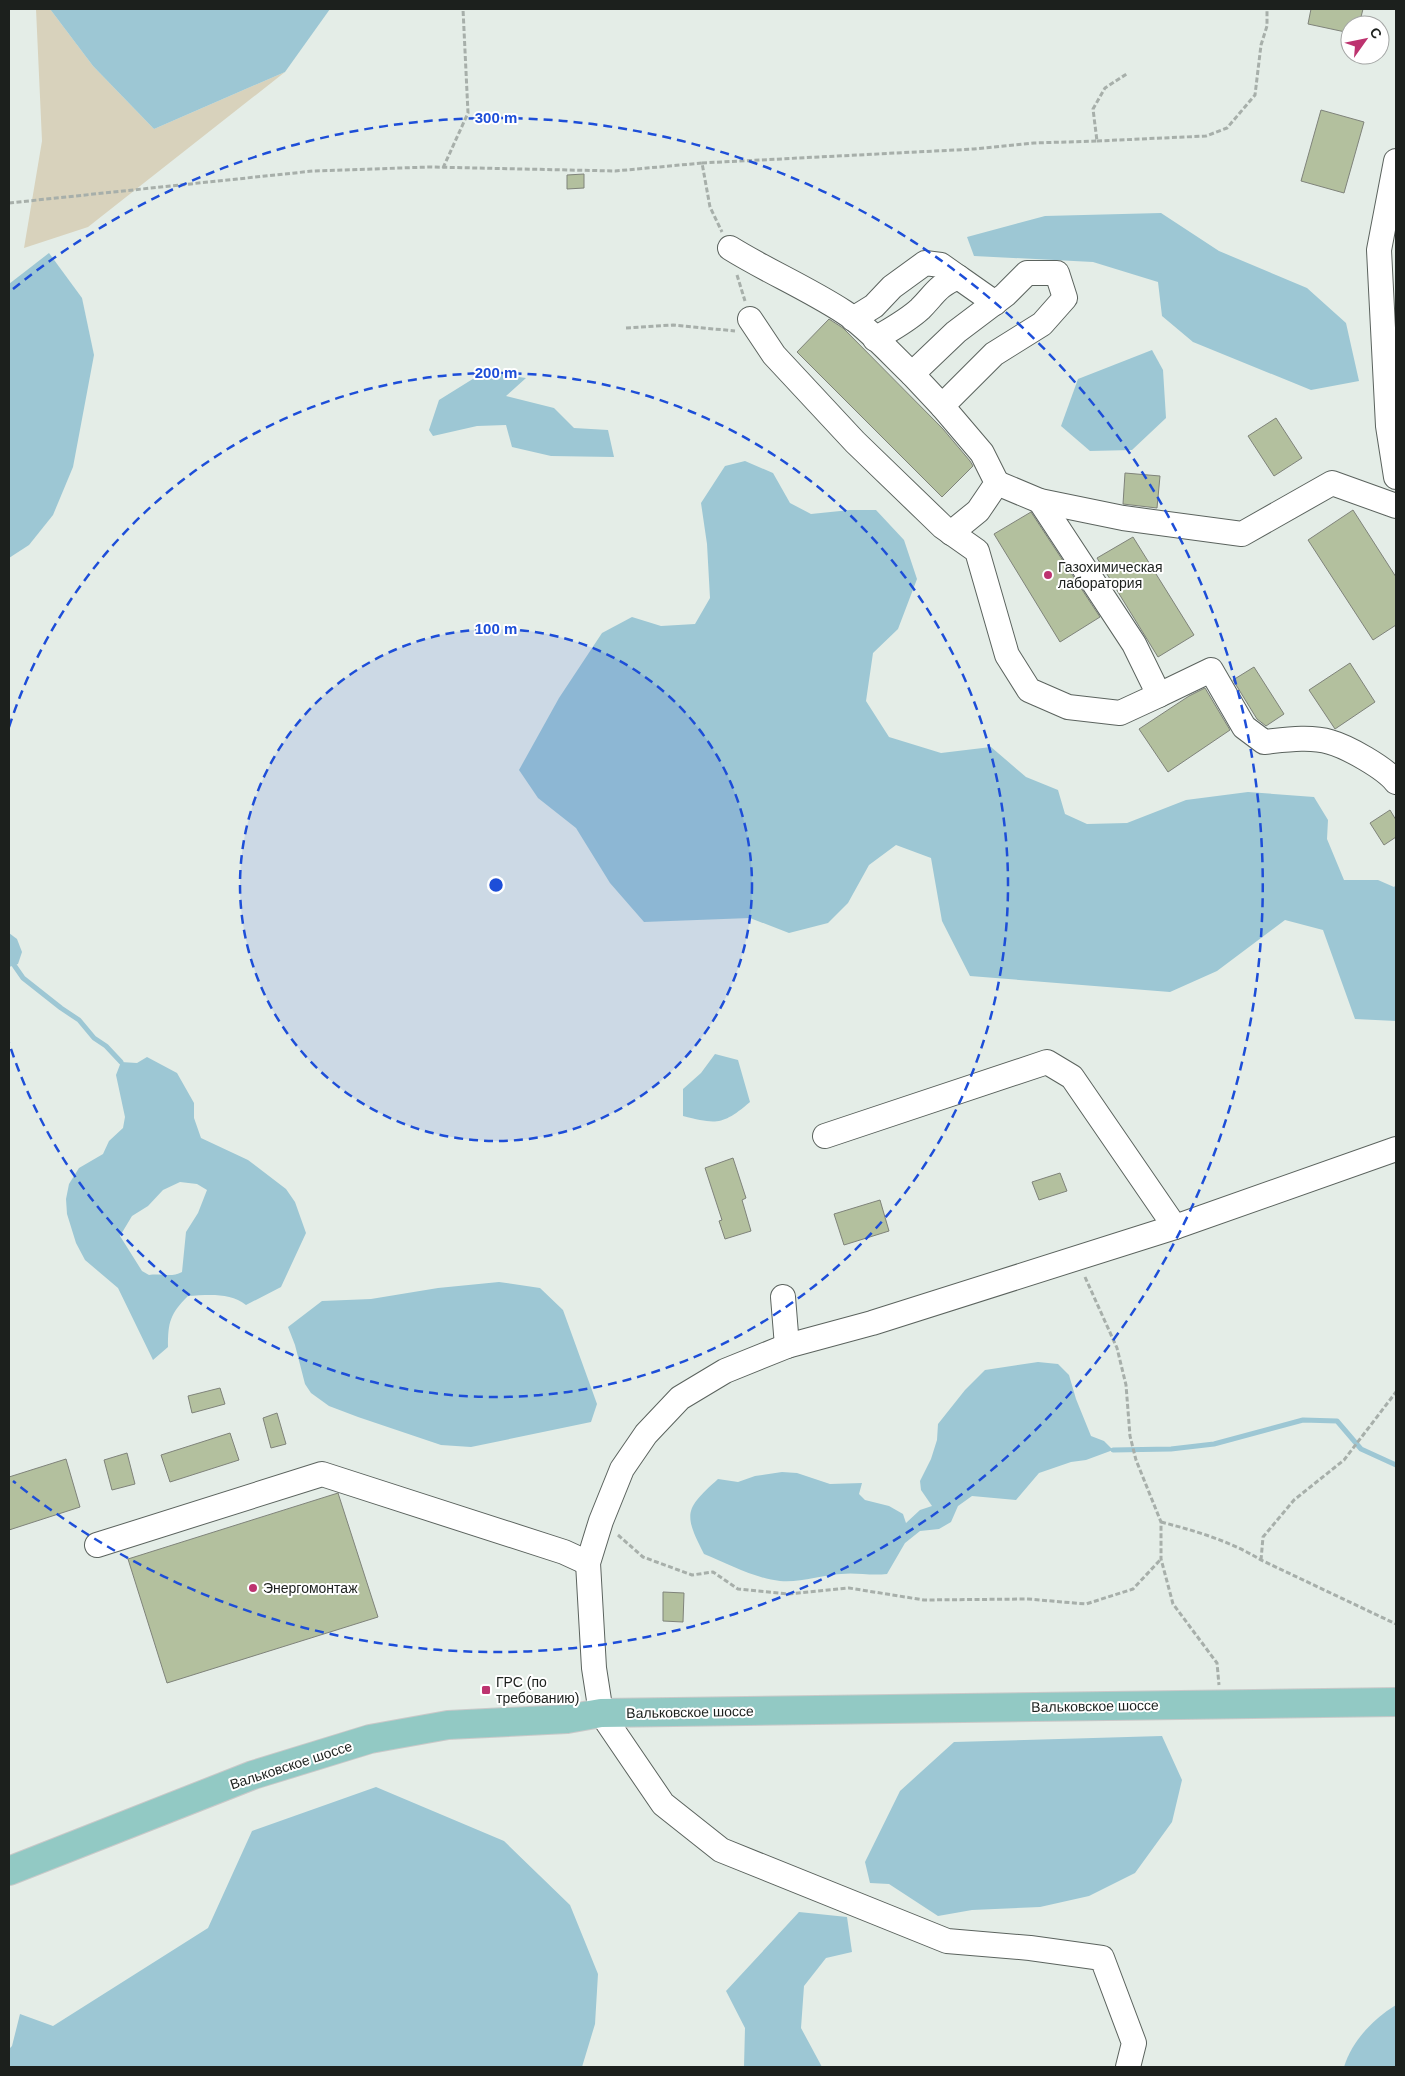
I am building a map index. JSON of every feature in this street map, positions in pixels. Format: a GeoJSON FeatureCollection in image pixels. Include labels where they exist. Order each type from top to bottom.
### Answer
{"type":"FeatureCollection","features":[{"type":"Feature","properties":{"kind":"main road","name":"Вальковское шоссе"},"geometry":{"type":"LineString","coordinates":[[9,1872],[253,1776],[370,1739],[448,1725],[567,1718],[601,1713],[1396,1702]]}},
{"type":"Feature","properties":{"kind":"lane"},"geometry":{"type":"LineString","coordinates":[[1396,161],[1379,250],[1388,426],[1396,477]]}},
{"type":"Feature","properties":{"kind":"lane"},"geometry":{"type":"LineString","coordinates":[[730,248],[767,271],[817,296],[853,319],[912,374],[942,406],[982,453],[997,483],[1040,501],[1123,518],[1242,534],[1332,483],[1396,506]]}},
{"type":"Feature","properties":{"kind":"lane"},"geometry":{"type":"LineString","coordinates":[[853,319],[874,306],[910,272],[925,263],[941,265],[995,303]]}},
{"type":"Feature","properties":{"kind":"lane"},"geometry":{"type":"LineString","coordinates":[[912,374],[956,332],[995,303],[1027,273],[1057,273],[1065,298],[1042,324],[994,354],[942,406]]}},
{"type":"Feature","properties":{"kind":"lane"},"geometry":{"type":"LineString","coordinates":[[875,339],[904,321],[920,308],[941,285],[958,277]]}},
{"type":"Feature","properties":{"kind":"lane"},"geometry":{"type":"LineString","coordinates":[[750,319],[774,355],[855,442],[951,533],[977,551],[1007,655],[1029,690],[1068,708],[1120,713],[1211,670],[1244,727],[1264,742],[1292,740],[1329,742],[1365,759],[1396,782]]}},
{"type":"Feature","properties":{"kind":"lane"},"geometry":{"type":"LineString","coordinates":[[951,533],[978,511],[997,483]]}},
{"type":"Feature","properties":{"kind":"lane"},"geometry":{"type":"LineString","coordinates":[[1040,501],[1134,644],[1159,695]]}},
{"type":"Feature","properties":{"kind":"lane"},"geometry":{"type":"LineString","coordinates":[[825,1136],[1047,1062],[1072,1077],[1175,1227]]}},
{"type":"Feature","properties":{"kind":"lane"},"geometry":{"type":"LineString","coordinates":[[1128,2067],[1134,2044],[1102,1958],[1030,1948],[947,1941],[721,1850],[663,1804],[601,1713],[594,1668],[588,1563],[601,1521],[622,1469],[646,1434],[680,1398],[726,1370],[787,1346],[872,1323],[1175,1227],[1396,1149]]}},
{"type":"Feature","properties":{"kind":"lane"},"geometry":{"type":"LineString","coordinates":[[782,1297],[787,1346]]}},
{"type":"Feature","properties":{"kind":"lane"},"geometry":{"type":"LineString","coordinates":[[97,1545],[322,1474],[564,1552],[588,1563]]}},
{"type":"Feature","properties":{"kind":"path"},"geometry":{"type":"LineString","coordinates":[[443,168],[468,113],[463,9]]}},
{"type":"Feature","properties":{"kind":"path"},"geometry":{"type":"LineString","coordinates":[[9,203],[313,171],[443,168],[615,172],[702,164],[974,149],[1034,143],[1097,142],[1206,136],[1227,128],[1254,95],[1261,45],[1267,26],[1267,9]]}},
{"type":"Feature","properties":{"kind":"path"},"geometry":{"type":"LineString","coordinates":[[1097,142],[1093,109],[1105,88],[1128,73]]}},
{"type":"Feature","properties":{"kind":"path"},"geometry":{"type":"LineString","coordinates":[[626,328],[673,325],[734,332],[750,319],[730,248],[710,207],[702,164]]}},
{"type":"Feature","properties":{"kind":"path"},"geometry":{"type":"LineString","coordinates":[[1076,1258],[1117,1348],[1126,1385],[1130,1436],[1136,1460],[1161,1522],[1161,1559],[1173,1604],[1218,1663],[1220,1704]]}},
{"type":"Feature","properties":{"kind":"path"},"geometry":{"type":"LineString","coordinates":[[1261,1560],[1263,1537],[1294,1500],[1349,1453],[1396,1392]]}},
{"type":"Feature","properties":{"kind":"path"},"geometry":{"type":"LineString","coordinates":[[601,1521],[643,1556],[692,1575],[713,1572],[738,1589],[788,1594],[849,1588],[924,1600],[1028,1600],[1086,1604],[1133,1589],[1161,1559]]}},
{"type":"Feature","properties":{"kind":"path"},"geometry":{"type":"LineString","coordinates":[[1161,1522],[1194,1531],[1243,1549],[1261,1560],[1396,1624]]}},
{"type":"Feature","properties":{"kind":"shaded area"},"geometry":{"type":"Polygon","coordinates":[[[36,9],[50,9],[93,66],[154,129],[285,72],[88,227],[24,248],[42,141],[36,9]]]}},
{"type":"Feature","properties":{"kind":"water"},"geometry":{"type":"Polygon","coordinates":[[[50,9],[330,9],[285,72],[154,129],[93,66],[50,9]]]}},
{"type":"Feature","properties":{"kind":"water"},"geometry":{"type":"Polygon","coordinates":[[[1161,213],[1219,251],[1307,288],[1346,323],[1359,381],[1311,390],[1193,342],[1162,316],[1158,282],[1093,262],[974,256],[967,237],[1045,216],[1161,213]]]}},
{"type":"Feature","properties":{"kind":"water"},"geometry":{"type":"Polygon","coordinates":[[[49,253],[82,298],[94,355],[73,467],[53,515],[29,545],[9,558],[9,284],[49,253]]]}},
{"type":"Feature","properties":{"kind":"water"},"geometry":{"type":"Polygon","coordinates":[[[1152,350],[1163,370],[1166,418],[1132,450],[1090,451],[1061,426],[1078,379],[1152,350]]]}},
{"type":"Feature","properties":{"kind":"water"},"geometry":{"type":"Polygon","coordinates":[[[484,372],[526,378],[506,396],[554,408],[574,428],[608,430],[614,457],[551,456],[512,447],[506,425],[477,426],[433,436],[429,430],[439,400],[484,372]]]}},
{"type":"Feature","properties":{"kind":"water"},"geometry":{"type":"Polygon","coordinates":[[[745,461],[773,473],[790,503],[811,514],[850,510],[876,510],[904,540],[917,579],[898,629],[873,653],[866,701],[889,737],[941,753],[991,747],[1026,777],[1058,790],[1065,814],[1087,824],[1127,823],[1186,800],[1248,792],[1314,797],[1328,820],[1327,839],[1344,880],[1378,880],[1394,887],[1396,885],[1396,1021],[1355,1019],[1323,930],[1285,920],[1217,971],[1170,992],[970,976],[942,921],[931,858],[896,845],[869,865],[848,903],[828,923],[789,933],[750,918],[644,922],[610,883],[576,828],[538,798],[519,770],[559,698],[602,633],[632,617],[661,626],[695,624],[710,598],[707,544],[701,503],[725,466],[745,461]]]}},
{"type":"Feature","properties":{"kind":"water"},"geometry":{"type":"Polygon","coordinates":[[[9,933],[17,939],[22,952],[18,964],[9,967],[9,933]]]}},
{"type":"Feature","properties":{"kind":"water"},"geometry":{"type":"Polygon","coordinates":[[[715,1054],[738,1060],[750,1102],[732,1115],[718,1121],[703,1121],[683,1116],[683,1089],[701,1073],[715,1054]]]}},
{"type":"Feature","properties":{"kind":"water"},"geometry":{"type":"Polygon","coordinates":[[[147,1057],[177,1073],[194,1103],[194,1118],[201,1138],[248,1160],[286,1189],[295,1202],[306,1233],[281,1287],[246,1305],[226,1296],[188,1296],[177,1308],[171,1319],[168,1347],[153,1360],[118,1288],[85,1260],[76,1243],[67,1214],[66,1199],[69,1184],[79,1168],[103,1154],[109,1141],[123,1128],[125,1117],[116,1075],[121,1062],[137,1063],[147,1057]],[[180,1182],[163,1190],[148,1206],[132,1216],[120,1236],[142,1271],[149,1275],[174,1275],[182,1272],[186,1232],[198,1213],[207,1190],[197,1184],[180,1182]]]}},
{"type":"Feature","properties":{"kind":"water"},"geometry":{"type":"Polygon","coordinates":[[[499,1282],[540,1288],[563,1310],[597,1404],[591,1422],[471,1447],[441,1445],[329,1406],[311,1393],[305,1384],[295,1345],[288,1327],[322,1301],[371,1299],[438,1288],[499,1282]]]}},
{"type":"Feature","properties":{"kind":"water"},"geometry":{"type":"Polygon","coordinates":[[[1038,1362],[1058,1364],[1069,1375],[1076,1399],[1091,1436],[1104,1441],[1113,1450],[1086,1460],[1071,1462],[1039,1473],[1016,1500],[972,1496],[958,1506],[951,1522],[939,1529],[920,1531],[905,1543],[887,1574],[847,1574],[795,1581],[780,1581],[751,1574],[704,1554],[690,1520],[691,1512],[699,1498],[718,1479],[738,1482],[755,1476],[782,1472],[797,1473],[830,1484],[862,1483],[859,1494],[865,1500],[889,1506],[903,1514],[906,1523],[920,1510],[932,1506],[921,1490],[920,1481],[931,1459],[937,1440],[938,1424],[965,1390],[985,1370],[1038,1362]]]}},
{"type":"Feature","properties":{"kind":"water"},"geometry":{"type":"Polygon","coordinates":[[[1162,1736],[1182,1780],[1172,1822],[1135,1873],[1089,1896],[1040,1907],[972,1910],[938,1916],[889,1884],[870,1883],[865,1862],[900,1791],[954,1742],[1162,1736]]]}},
{"type":"Feature","properties":{"kind":"water"},"geometry":{"type":"Polygon","coordinates":[[[376,1787],[504,1841],[570,1905],[598,1974],[595,2024],[582,2067],[9,2067],[9,2049],[12,2046],[20,2014],[53,2026],[208,1928],[252,1831],[376,1787]]]}},
{"type":"Feature","properties":{"kind":"water"},"geometry":{"type":"Polygon","coordinates":[[[799,1912],[847,1917],[852,1952],[826,1958],[804,1986],[801,2028],[822,2067],[744,2067],[745,2028],[726,1991],[799,1912]]]}},
{"type":"Feature","properties":{"kind":"water"},"geometry":{"type":"Polygon","coordinates":[[[1396,2005],[1396,2067],[1344,2067],[1352,2048],[1364,2032],[1379,2017],[1396,2005]]]}},
{"type":"Feature","properties":{"kind":"building"},"geometry":{"type":"Polygon","coordinates":[[[1311,9],[1363,9],[1362,15],[1340,15],[1340,31],[1308,24],[1311,9]]]}},
{"type":"Feature","properties":{"kind":"building"},"geometry":{"type":"Polygon","coordinates":[[[1321,110],[1364,122],[1344,193],[1301,181],[1321,110]]]}},
{"type":"Feature","properties":{"kind":"building"},"geometry":{"type":"Polygon","coordinates":[[[584,174],[584,188],[567,189],[567,175],[584,174]]]}},
{"type":"Feature","properties":{"kind":"building"},"geometry":{"type":"Polygon","coordinates":[[[829,319],[843,328],[943,429],[970,461],[973,466],[942,497],[797,352],[829,319]]]}},
{"type":"Feature","properties":{"kind":"building"},"geometry":{"type":"Polygon","coordinates":[[[1276,418],[1302,458],[1274,476],[1248,436],[1276,418]]]}},
{"type":"Feature","properties":{"kind":"building"},"geometry":{"type":"Polygon","coordinates":[[[1125,473],[1160,476],[1157,508],[1123,504],[1125,473]]]}},
{"type":"Feature","properties":{"kind":"building"},"geometry":{"type":"Polygon","coordinates":[[[1353,510],[1396,577],[1396,625],[1373,640],[1308,540],[1353,510]]]}},
{"type":"Feature","properties":{"kind":"building","name":"Газохимическая лаборатория"},"geometry":{"type":"Polygon","coordinates":[[[1031,512],[1100,617],[1060,642],[994,534],[1031,512]]]}},
{"type":"Feature","properties":{"kind":"building"},"geometry":{"type":"Polygon","coordinates":[[[1133,537],[1194,635],[1158,657],[1097,558],[1133,537]]]}},
{"type":"Feature","properties":{"kind":"building"},"geometry":{"type":"Polygon","coordinates":[[[1350,663],[1375,702],[1335,729],[1309,690],[1350,663]]]}},
{"type":"Feature","properties":{"kind":"building"},"geometry":{"type":"Polygon","coordinates":[[[1254,667],[1284,714],[1266,726],[1257,719],[1233,680],[1254,667]]]}},
{"type":"Feature","properties":{"kind":"building"},"geometry":{"type":"Polygon","coordinates":[[[1205,688],[1230,730],[1168,772],[1139,729],[1189,696],[1205,688]]]}},
{"type":"Feature","properties":{"kind":"building"},"geometry":{"type":"Polygon","coordinates":[[[1390,810],[1396,820],[1396,837],[1384,845],[1370,823],[1390,810]]]}},
{"type":"Feature","properties":{"kind":"building"},"geometry":{"type":"Polygon","coordinates":[[[733,1158],[746,1198],[742,1200],[751,1231],[725,1239],[719,1221],[722,1220],[705,1168],[733,1158]]]}},
{"type":"Feature","properties":{"kind":"building"},"geometry":{"type":"Polygon","coordinates":[[[1060,1173],[1067,1191],[1039,1200],[1032,1182],[1060,1173]]]}},
{"type":"Feature","properties":{"kind":"building"},"geometry":{"type":"Polygon","coordinates":[[[880,1200],[889,1231],[844,1245],[834,1214],[880,1200]]]}},
{"type":"Feature","properties":{"kind":"building"},"geometry":{"type":"Polygon","coordinates":[[[220,1388],[225,1404],[192,1413],[188,1396],[220,1388]]]}},
{"type":"Feature","properties":{"kind":"building"},"geometry":{"type":"Polygon","coordinates":[[[277,1413],[286,1444],[271,1448],[263,1418],[277,1413]]]}},
{"type":"Feature","properties":{"kind":"building"},"geometry":{"type":"Polygon","coordinates":[[[230,1433],[239,1460],[170,1482],[161,1455],[230,1433]]]}},
{"type":"Feature","properties":{"kind":"building"},"geometry":{"type":"Polygon","coordinates":[[[127,1453],[135,1484],[112,1490],[104,1460],[127,1453]]]}},
{"type":"Feature","properties":{"kind":"building"},"geometry":{"type":"Polygon","coordinates":[[[66,1459],[80,1507],[9,1530],[9,1477],[66,1459]]]}},
{"type":"Feature","properties":{"kind":"building","name":"Энергомонтаж"},"geometry":{"type":"Polygon","coordinates":[[[338,1493],[378,1617],[167,1683],[128,1559],[338,1493]]]}},
{"type":"Feature","properties":{"kind":"building"},"geometry":{"type":"Polygon","coordinates":[[[663,1592],[684,1593],[683,1622],[663,1621],[663,1592]]]}},
{"type":"Feature","properties":{"kind":"waterway"},"geometry":{"type":"LineString","coordinates":[[14,965],[23,978],[79,1020],[94,1038],[106,1046],[121,1062]]}},
{"type":"Feature","properties":{"kind":"waterway"},"geometry":{"type":"LineString","coordinates":[[1113,1450],[1171,1449],[1214,1444],[1303,1420],[1337,1421],[1361,1449],[1396,1465]]}},
{"type":"Feature","properties":{"kind":"place","name":"Газохимическая лаборатория"},"geometry":{"type":"Point","coordinates":[1048,575]}},
{"type":"Feature","properties":{"kind":"place","name":"Энергомонтаж"},"geometry":{"type":"Point","coordinates":[253,1588]}},
{"type":"Feature","properties":{"kind":"place","name":"ГРС (по требованию)"},"geometry":{"type":"Point","coordinates":[486,1690]}}]}
